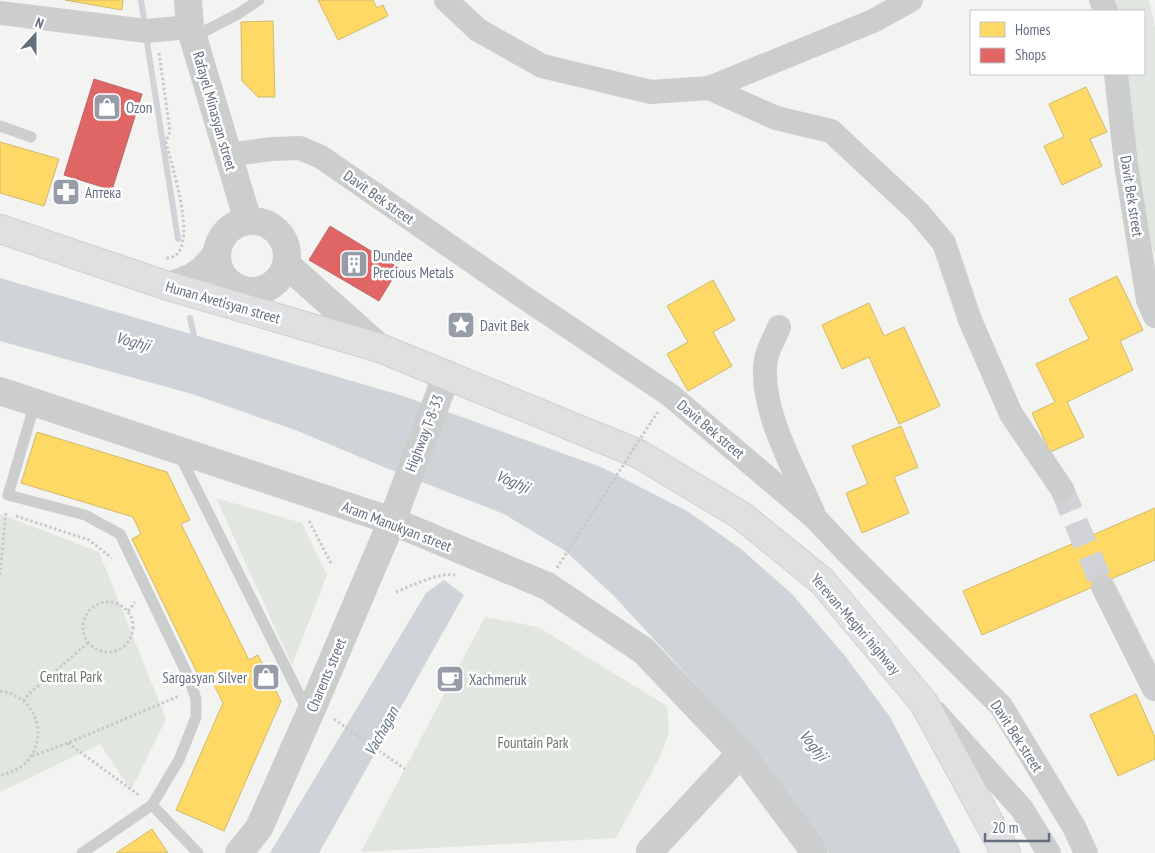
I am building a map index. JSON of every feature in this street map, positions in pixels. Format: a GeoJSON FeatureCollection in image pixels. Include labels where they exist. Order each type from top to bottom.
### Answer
{"type":"FeatureCollection","features":[{"type":"Feature","properties":{"kind":"highway","name":"Hunan Avetisyan street"},"geometry":{"type":"LineString","coordinates":[[0,229],[168,286],[380,348],[443,383]]}},
{"type":"Feature","properties":{"kind":"highway","name":"Yerevan-Meghri highway"},"geometry":{"type":"LineString","coordinates":[[443,383],[638,454],[742,516],[822,581],[924,702],[1006,853]]}},
{"type":"Feature","properties":{"kind":"street","name":"Rafayel Minasyan street"},"geometry":{"type":"LineString","coordinates":[[188,0],[192,32],[248,221]]}},
{"type":"Feature","properties":{"kind":"street"},"geometry":{"type":"LineString","coordinates":[[451,2],[478,30],[542,66],[651,92],[709,88],[873,21],[911,0]]}},
{"type":"Feature","properties":{"kind":"street"},"geometry":{"type":"LineString","coordinates":[[0,14],[146,31],[192,32]]}},
{"type":"Feature","properties":{"kind":"street","name":"Davit Bek street"},"geometry":{"type":"LineString","coordinates":[[1116,75],[1126,164],[1148,300],[1155,316]]}},
{"type":"Feature","properties":{"kind":"street"},"geometry":{"type":"LineString","coordinates":[[709,88],[776,118],[831,130],[918,212],[944,243],[970,320],[1011,414],[1062,489]]}},
{"type":"Feature","properties":{"kind":"street","name":"Davit Bek street"},"geometry":{"type":"LineString","coordinates":[[228,155],[272,148],[300,148],[321,157],[522,296],[670,395],[815,518],[1002,706],[1074,827],[1086,853]]}},
{"type":"Feature","properties":{"kind":"street"},"geometry":{"type":"LineString","coordinates":[[168,286],[187,280],[204,269],[216,253],[226,232],[236,224],[248,221],[264,224],[278,233],[284,242],[287,253],[286,264],[282,274],[274,283],[264,289],[252,291],[230,284],[222,275],[216,253]]}},
{"type":"Feature","properties":{"kind":"street"},"geometry":{"type":"LineString","coordinates":[[286,264],[380,348]]}},
{"type":"Feature","properties":{"kind":"street"},"geometry":{"type":"LineString","coordinates":[[779,327],[766,358],[765,381],[767,402],[773,421],[815,518]]}},
{"type":"Feature","properties":{"kind":"street","name":"Highway T-8-33"},"geometry":{"type":"LineString","coordinates":[[402,492],[443,383]]}},
{"type":"Feature","properties":{"kind":"street","name":"Aram Manukyan street"},"geometry":{"type":"LineString","coordinates":[[0,391],[392,521],[547,586],[644,651],[741,753],[808,843],[813,853]]}},
{"type":"Feature","properties":{"kind":"street","name":"Charents street"},"geometry":{"type":"LineString","coordinates":[[239,853],[259,828],[392,521],[402,492]]}},
{"type":"Feature","properties":{"kind":"street"},"geometry":{"type":"LineString","coordinates":[[1104,586],[1154,689]]}},
{"type":"Feature","properties":{"kind":"street"},"geometry":{"type":"LineString","coordinates":[[924,702],[943,720],[1022,809],[1049,853]]}},
{"type":"Feature","properties":{"kind":"street"},"geometry":{"type":"LineString","coordinates":[[647,852],[741,753]]}},
{"type":"Feature","properties":{"kind":"lane"},"geometry":{"type":"LineString","coordinates":[[192,32],[238,14],[259,0]]}},
{"type":"Feature","properties":{"kind":"lane"},"geometry":{"type":"LineString","coordinates":[[0,126],[31,137]]}},
{"type":"Feature","properties":{"kind":"lane"},"geometry":{"type":"LineString","coordinates":[[35,402],[8,495],[85,515],[120,534],[185,670],[196,699],[196,718],[179,760],[152,805],[82,853]]}},
{"type":"Feature","properties":{"kind":"lane"},"geometry":{"type":"LineString","coordinates":[[178,450],[311,709]]}},
{"type":"Feature","properties":{"kind":"lane"},"geometry":{"type":"LineString","coordinates":[[152,805],[198,853]]}},
{"type":"Feature","properties":{"kind":"path"},"geometry":{"type":"LineString","coordinates":[[156,30],[170,132],[166,142],[184,216],[182,245],[175,256],[163,259]]}},
{"type":"Feature","properties":{"kind":"path"},"geometry":{"type":"LineString","coordinates":[[557,568],[651,422]]}},
{"type":"Feature","properties":{"kind":"path"},"geometry":{"type":"LineString","coordinates":[[0,575],[8,495]]}},
{"type":"Feature","properties":{"kind":"path"},"geometry":{"type":"LineString","coordinates":[[15,516],[89,540]]}},
{"type":"Feature","properties":{"kind":"path"},"geometry":{"type":"LineString","coordinates":[[309,521],[332,565]]}},
{"type":"Feature","properties":{"kind":"path"},"geometry":{"type":"LineString","coordinates":[[396,592],[451,574],[459,576]]}},
{"type":"Feature","properties":{"kind":"path"},"geometry":{"type":"LineString","coordinates":[[104,602],[113,602],[121,605],[128,611],[133,627],[132,636],[127,643],[112,651],[103,651],[89,642],[83,626],[89,610],[104,602]]}},
{"type":"Feature","properties":{"kind":"path"},"geometry":{"type":"LineString","coordinates":[[128,611],[135,602]]}},
{"type":"Feature","properties":{"kind":"path"},"geometry":{"type":"LineString","coordinates":[[24,701],[89,642]]}},
{"type":"Feature","properties":{"kind":"path"},"geometry":{"type":"LineString","coordinates":[[32,756],[68,743],[193,690]]}},
{"type":"Feature","properties":{"kind":"path"},"geometry":{"type":"LineString","coordinates":[[0,691],[13,694],[24,701],[34,716],[38,733],[37,745],[32,756],[24,765],[14,771],[1,775]]}},
{"type":"Feature","properties":{"kind":"path"},"geometry":{"type":"LineString","coordinates":[[311,709],[405,769]]}},
{"type":"Feature","properties":{"kind":"path"},"geometry":{"type":"LineString","coordinates":[[68,743],[152,805]]}},
{"type":"Feature","properties":{"kind":"green space"},"geometry":{"type":"Polygon","coordinates":[[[1099,0],[1149,0],[1155,27],[1155,254],[1139,221],[1116,75],[1145,75],[1145,10],[1103,10],[1099,0]]]}},
{"type":"Feature","properties":{"kind":"green space"},"geometry":{"type":"Polygon","coordinates":[[[216,498],[302,523],[327,575],[292,665],[216,498]]]}},
{"type":"Feature","properties":{"kind":"green space","name":"Central Park"},"geometry":{"type":"Polygon","coordinates":[[[0,514],[99,552],[166,719],[131,790],[100,744],[0,792],[0,514]]]}},
{"type":"Feature","properties":{"kind":"green space","name":"Fountain Park"},"geometry":{"type":"Polygon","coordinates":[[[485,617],[538,627],[667,706],[669,733],[659,759],[616,838],[361,852],[485,617]]]}},
{"type":"Feature","properties":{"kind":"water","name":"Voghji"},"geometry":{"type":"Polygon","coordinates":[[[0,278],[403,396],[601,467],[687,511],[741,549],[792,594],[845,656],[890,717],[961,853],[828,853],[734,726],[613,595],[564,550],[504,514],[298,431],[192,394],[0,341],[0,278]]]}},
{"type":"Feature","properties":{"kind":"water","name":"Vachagan"},"geometry":{"type":"Polygon","coordinates":[[[444,580],[464,595],[319,853],[270,853],[426,593],[444,580]]]}},
{"type":"Feature","properties":{"kind":"building: Homes"},"geometry":{"type":"Polygon","coordinates":[[[65,0],[123,0],[122,10],[65,0]]]}},
{"type":"Feature","properties":{"kind":"building: Homes"},"geometry":{"type":"Polygon","coordinates":[[[318,0],[373,0],[377,8],[383,5],[388,16],[338,40],[318,0]]]}},
{"type":"Feature","properties":{"kind":"building: Homes"},"geometry":{"type":"Polygon","coordinates":[[[273,21],[275,97],[258,97],[242,81],[241,22],[273,21]]]}},
{"type":"Feature","properties":{"kind":"building: Homes"},"geometry":{"type":"Polygon","coordinates":[[[1086,87],[1107,132],[1090,139],[1102,166],[1062,185],[1044,146],[1064,137],[1049,104],[1086,87]]]}},
{"type":"Feature","properties":{"kind":"building: Homes"},"geometry":{"type":"Polygon","coordinates":[[[0,142],[59,159],[44,206],[0,193],[0,142]]]}},
{"type":"Feature","properties":{"kind":"building: Homes"},"geometry":{"type":"Polygon","coordinates":[[[1117,276],[1143,330],[1120,341],[1133,370],[1067,402],[1084,437],[1050,452],[1032,413],[1055,402],[1036,364],[1089,339],[1069,299],[1117,276]]]}},
{"type":"Feature","properties":{"kind":"building: Homes"},"geometry":{"type":"Polygon","coordinates":[[[713,280],[735,320],[713,332],[732,366],[688,391],[667,354],[688,342],[667,306],[713,280]]]}},
{"type":"Feature","properties":{"kind":"building: Homes"},"geometry":{"type":"Polygon","coordinates":[[[869,303],[884,336],[904,327],[940,406],[899,424],[869,357],[842,369],[822,325],[869,303]]]}},
{"type":"Feature","properties":{"kind":"building: Homes"},"geometry":{"type":"Polygon","coordinates":[[[901,426],[918,467],[894,477],[909,513],[862,533],[846,493],[868,484],[852,446],[901,426]]]}},
{"type":"Feature","properties":{"kind":"building: Homes"},"geometry":{"type":"Polygon","coordinates":[[[37,432],[167,472],[190,520],[181,524],[249,660],[258,655],[281,701],[224,831],[176,810],[223,703],[212,681],[203,685],[132,539],[141,534],[133,517],[21,483],[37,432]]]}},
{"type":"Feature","properties":{"kind":"building: Homes"},"geometry":{"type":"Polygon","coordinates":[[[1155,508],[1155,560],[982,635],[963,591],[1155,508]]]}},
{"type":"Feature","properties":{"kind":"building: Homes"},"geometry":{"type":"Polygon","coordinates":[[[1136,694],[1155,737],[1155,759],[1118,776],[1090,715],[1136,694]]]}},
{"type":"Feature","properties":{"kind":"building: Homes"},"geometry":{"type":"Polygon","coordinates":[[[152,829],[168,853],[116,853],[152,829]]]}},
{"type":"Feature","properties":{"kind":"building: Shops"},"geometry":{"type":"Polygon","coordinates":[[[94,79],[142,94],[112,190],[64,175],[94,79]]]}},
{"type":"Feature","properties":{"kind":"building: Shops","name":"Dundee Precious Metals"},"geometry":{"type":"Polygon","coordinates":[[[330,226],[399,268],[379,301],[309,260],[330,226]]]}},
{"type":"Feature","properties":{"kind":"waterway"},"geometry":{"type":"LineString","coordinates":[[141,0],[145,26]]}},
{"type":"Feature","properties":{"kind":"waterway"},"geometry":{"type":"LineString","coordinates":[[146,36],[178,239]]}},
{"type":"Feature","properties":{"kind":"waterway"},"geometry":{"type":"LineString","coordinates":[[190,318],[195,341]]}},
{"type":"Feature","properties":{"kind":"tunnel"},"geometry":{"type":"LineString","coordinates":[[1062,489],[1103,587]]}},
{"type":"Feature","properties":{"kind":"place","name":"Ozon"},"geometry":{"type":"Point","coordinates":[107,107]}},
{"type":"Feature","properties":{"kind":"place","name":"Аптека"},"geometry":{"type":"Point","coordinates":[66,192]}},
{"type":"Feature","properties":{"kind":"place","name":"Dundee Precious Metals"},"geometry":{"type":"Point","coordinates":[354,264]}},
{"type":"Feature","properties":{"kind":"place","name":"Davit Bek"},"geometry":{"type":"Point","coordinates":[461,325]}},
{"type":"Feature","properties":{"kind":"place","name":"Sargasyan Silver"},"geometry":{"type":"Point","coordinates":[266,677]}},
{"type":"Feature","properties":{"kind":"place","name":"Xachmeruk"},"geometry":{"type":"Point","coordinates":[450,679]}}]}
